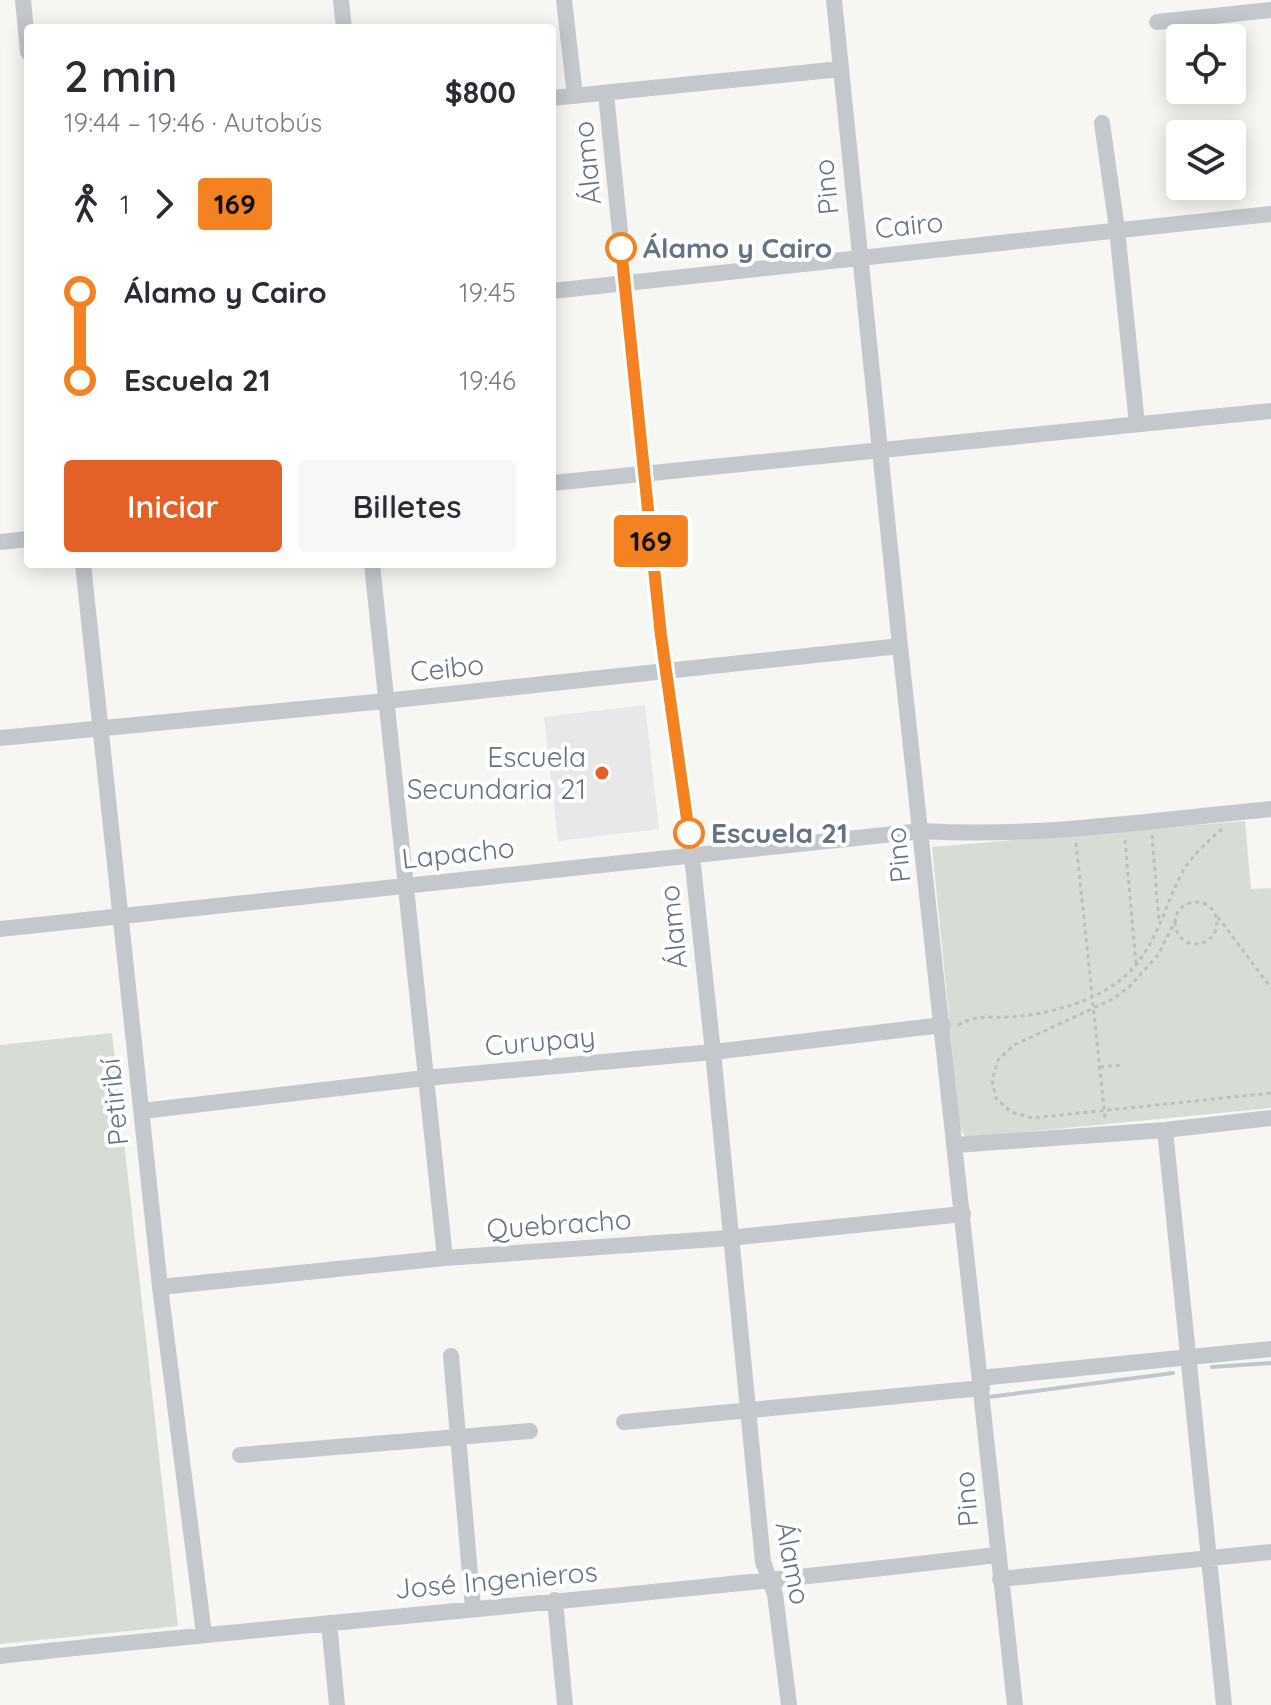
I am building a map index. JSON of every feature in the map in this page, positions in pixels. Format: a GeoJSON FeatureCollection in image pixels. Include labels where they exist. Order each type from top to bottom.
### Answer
{"type":"FeatureCollection","features":[{"type":"Feature","properties":{"kind":"street"},"geometry":{"type":"LineString","coordinates":[[23,0],[25,24]]}},
{"type":"Feature","properties":{"kind":"street"},"geometry":{"type":"LineString","coordinates":[[341,0],[344,24]]}},
{"type":"Feature","properties":{"kind":"street","name":"Álamo"},"geometry":{"type":"LineString","coordinates":[[564,0],[575,96]]}},
{"type":"Feature","properties":{"kind":"street","name":"Pino"},"geometry":{"type":"LineString","coordinates":[[834,0],[900,646],[1015,1705]]}},
{"type":"Feature","properties":{"kind":"street"},"geometry":{"type":"LineString","coordinates":[[1157,22],[1271,10]]}},
{"type":"Feature","properties":{"kind":"street"},"geometry":{"type":"LineString","coordinates":[[556,98],[841,69]]}},
{"type":"Feature","properties":{"kind":"street","name":"Álamo"},"geometry":{"type":"LineString","coordinates":[[606,94],[644,473],[713,1052],[763,1562],[772,1581],[789,1705]]}},
{"type":"Feature","properties":{"kind":"street"},"geometry":{"type":"LineString","coordinates":[[1102,123],[1117,229],[1137,424]]}},
{"type":"Feature","properties":{"kind":"street","name":"Cairo"},"geometry":{"type":"LineString","coordinates":[[556,291],[1271,214]]}},
{"type":"Feature","properties":{"kind":"street"},"geometry":{"type":"LineString","coordinates":[[556,483],[1271,411]]}},
{"type":"Feature","properties":{"kind":"street"},"geometry":{"type":"LineString","coordinates":[[0,542],[24,539]]}},
{"type":"Feature","properties":{"kind":"street","name":"Petiribí"},"geometry":{"type":"LineString","coordinates":[[83,568],[160,1287],[204,1634]]}},
{"type":"Feature","properties":{"kind":"street"},"geometry":{"type":"LineString","coordinates":[[372,568],[445,1258]]}},
{"type":"Feature","properties":{"kind":"street","name":"Ceibo"},"geometry":{"type":"LineString","coordinates":[[0,738],[900,646]]}},
{"type":"Feature","properties":{"kind":"street","name":"Lapacho"},"geometry":{"type":"LineString","coordinates":[[0,929],[922,831],[971,834],[1074,828],[1271,809]]}},
{"type":"Feature","properties":{"kind":"street","name":"Curupay"},"geometry":{"type":"LineString","coordinates":[[142,1111],[425,1078],[943,1030]]}},
{"type":"Feature","properties":{"kind":"street"},"geometry":{"type":"LineString","coordinates":[[956,1145],[1165,1130],[1271,1118]]}},
{"type":"Feature","properties":{"kind":"street"},"geometry":{"type":"LineString","coordinates":[[1165,1130],[1224,1705]]}},
{"type":"Feature","properties":{"kind":"street","name":"Quebracho"},"geometry":{"type":"LineString","coordinates":[[160,1287],[445,1258],[729,1238],[963,1214]]}},
{"type":"Feature","properties":{"kind":"street"},"geometry":{"type":"LineString","coordinates":[[624,1422],[747,1411],[1271,1349]]}},
{"type":"Feature","properties":{"kind":"street"},"geometry":{"type":"LineString","coordinates":[[451,1356],[473,1608]]}},
{"type":"Feature","properties":{"kind":"street"},"geometry":{"type":"LineString","coordinates":[[240,1455],[530,1431]]}},
{"type":"Feature","properties":{"kind":"street"},"geometry":{"type":"LineString","coordinates":[[1000,1579],[1271,1552]]}},
{"type":"Feature","properties":{"kind":"street","name":"José Ingenieros"},"geometry":{"type":"LineString","coordinates":[[0,1656],[772,1581],[997,1555]]}},
{"type":"Feature","properties":{"kind":"street"},"geometry":{"type":"LineString","coordinates":[[555,1600],[565,1705]]}},
{"type":"Feature","properties":{"kind":"street"},"geometry":{"type":"LineString","coordinates":[[329,1623],[337,1705]]}},
{"type":"Feature","properties":{"kind":"path"},"geometry":{"type":"LineString","coordinates":[[943,1030],[976,1016],[1031,1015],[1092,996],[1126,976],[1159,927],[1186,867],[1207,843],[1243,812]]}},
{"type":"Feature","properties":{"kind":"path"},"geometry":{"type":"LineString","coordinates":[[1151,820],[1159,927]]}},
{"type":"Feature","properties":{"kind":"path"},"geometry":{"type":"LineString","coordinates":[[1123,823],[1136,964]]}},
{"type":"Feature","properties":{"kind":"path"},"geometry":{"type":"LineString","coordinates":[[1074,828],[1107,1134]]}},
{"type":"Feature","properties":{"kind":"path"},"geometry":{"type":"LineString","coordinates":[[1271,988],[1214,912],[1203,903],[1189,903],[1178,913],[1158,955],[1146,971],[1113,999],[1006,1051],[993,1070],[993,1090],[1002,1106],[1032,1118],[1271,1093]]}},
{"type":"Feature","properties":{"kind":"path"},"geometry":{"type":"LineString","coordinates":[[1176,919],[1175,927],[1182,939],[1201,944],[1216,931],[1214,912]]}},
{"type":"Feature","properties":{"kind":"path"},"geometry":{"type":"LineString","coordinates":[[1100,1067],[1123,1065]]}},
{"type":"Feature","properties":{"kind":"shaded area","name":"Escuela Secundaria 21"},"geometry":{"type":"Polygon","coordinates":[[[645,705],[659,829],[558,841],[544,717],[645,705]]]}},
{"type":"Feature","properties":{"kind":"shaded area"},"geometry":{"type":"Polygon","coordinates":[[[1245,821],[1251,889],[1271,888],[1271,1108],[966,1138],[960,1129],[932,847],[1245,821]]]}},
{"type":"Feature","properties":{"kind":"shaded area"},"geometry":{"type":"Polygon","coordinates":[[[112,1033],[178,1626],[0,1644],[0,1045],[112,1033]]]}},
{"type":"Feature","properties":{"kind":"waterway"},"geometry":{"type":"LineString","coordinates":[[1212,1367],[1271,1363]]}},
{"type":"Feature","properties":{"kind":"waterway"},"geometry":{"type":"LineString","coordinates":[[989,1397],[1173,1373]]}},
{"type":"Feature","properties":{"kind":"bus line","name":"169"},"geometry":{"type":"LineString","coordinates":[[621,248],[661,636],[689,833]]}},
{"type":"Feature","properties":{"kind":"place","name":"Álamo y Cairo"},"geometry":{"type":"Point","coordinates":[621,248]}},
{"type":"Feature","properties":{"kind":"place","name":"Escuela Secundaria 21"},"geometry":{"type":"Point","coordinates":[602,773]}},
{"type":"Feature","properties":{"kind":"place","name":"Escuela 21"},"geometry":{"type":"Point","coordinates":[689,833]}}]}
